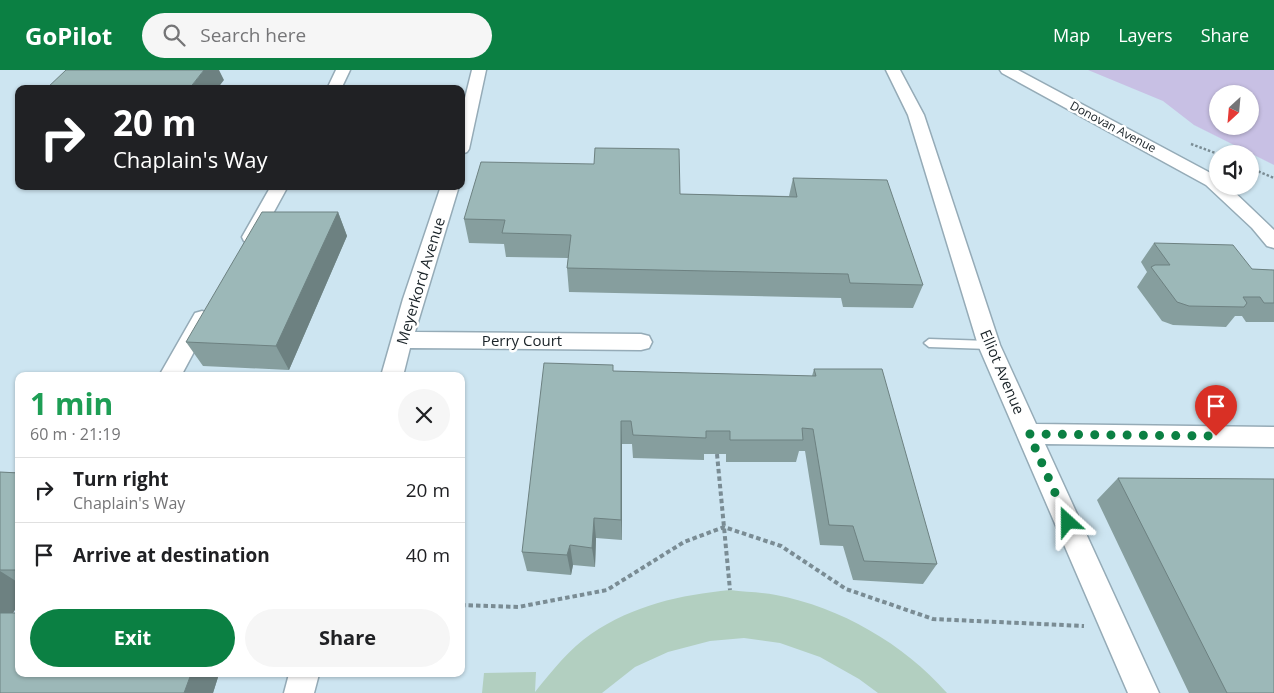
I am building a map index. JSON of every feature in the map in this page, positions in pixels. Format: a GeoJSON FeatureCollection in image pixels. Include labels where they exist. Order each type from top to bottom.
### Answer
{"type":"FeatureCollection","features":[{"type":"Feature","properties":{"kind":"street"},"geometry":{"type":"LineString","coordinates":[[336,85],[343,70]]}},
{"type":"Feature","properties":{"kind":"street"},"geometry":{"type":"LineString","coordinates":[[465,130],[478,70]]}},
{"type":"Feature","properties":{"kind":"street","name":"Elliot Avenue"},"geometry":{"type":"LineString","coordinates":[[893,70],[916,115],[989,345],[1144,693]]}},
{"type":"Feature","properties":{"kind":"street","name":"Donovan Avenue"},"geometry":{"type":"LineString","coordinates":[[1007,70],[1209,179]]}},
{"type":"Feature","properties":{"kind":"street"},"geometry":{"type":"LineString","coordinates":[[242,254],[278,190]]}},
{"type":"Feature","properties":{"kind":"street","name":"Meyerkord Avenue"},"geometry":{"type":"LineString","coordinates":[[393,372],[413,300],[449,190]]}},
{"type":"Feature","properties":{"kind":"street","name":"Donovan Avenue"},"geometry":{"type":"LineString","coordinates":[[1227,195],[1274,242]]}},
{"type":"Feature","properties":{"kind":"street"},"geometry":{"type":"LineString","coordinates":[[172,372],[212,303]]}},
{"type":"Feature","properties":{"kind":"street","name":"Perry Court"},"geometry":{"type":"LineString","coordinates":[[402,340],[641,342]]}},
{"type":"Feature","properties":{"kind":"street"},"geometry":{"type":"LineString","coordinates":[[1029,434],[1274,437]]}},
{"type":"Feature","properties":{"kind":"street"},"geometry":{"type":"LineString","coordinates":[[298,693],[303,677]]}},
{"type":"Feature","properties":{"kind":"lane"},"geometry":{"type":"LineString","coordinates":[[929,343],[989,345]]}},
{"type":"Feature","properties":{"kind":"path"},"geometry":{"type":"LineString","coordinates":[[1259,172],[1274,178]]}},
{"type":"Feature","properties":{"kind":"path"},"geometry":{"type":"LineString","coordinates":[[717,454],[730,590]]}},
{"type":"Feature","properties":{"kind":"path"},"geometry":{"type":"LineString","coordinates":[[465,605],[518,607],[607,590],[684,542],[724,527],[782,546],[846,589],[933,619],[1116,628]]}},
{"type":"Feature","properties":{"kind":"green space"},"geometry":{"type":"Polygon","coordinates":[[[730,590],[770,594],[800,601],[824,608],[847,618],[891,644],[911,659],[947,693],[878,693],[859,679],[820,657],[780,643],[744,638],[710,641],[668,652],[635,667],[602,693],[482,693],[484,673],[536,672],[535,692],[575,646],[607,624],[641,609],[675,598],[730,590]]]}},
{"type":"Feature","properties":{"kind":"shaded area"},"geometry":{"type":"Polygon","coordinates":[[[1088,70],[1274,70],[1274,165],[1259,158],[1259,145],[1234,145],[1214,135],[1259,135],[1259,85],[1209,85],[1209,132],[1194,125],[1163,101],[1088,70]]]}},
{"type":"Feature","properties":{"kind":"building"},"geometry":{"type":"Polygon","coordinates":[[[66,70],[204,70],[192,85],[50,85],[66,70]]]}},
{"type":"Feature","properties":{"kind":"building"},"geometry":{"type":"Polygon","coordinates":[[[595,148],[679,149],[680,194],[797,197],[793,178],[887,180],[923,285],[850,283],[848,274],[567,268],[571,235],[502,233],[505,220],[464,219],[481,162],[594,164],[595,148]]]}},
{"type":"Feature","properties":{"kind":"building"},"geometry":{"type":"Polygon","coordinates":[[[262,212],[338,212],[276,346],[186,342],[262,212]]]}},
{"type":"Feature","properties":{"kind":"building"},"geometry":{"type":"Polygon","coordinates":[[[1154,243],[1233,245],[1252,269],[1274,270],[1274,303],[1264,303],[1260,297],[1243,297],[1247,303],[1244,307],[1189,306],[1177,302],[1151,267],[1155,265],[1170,265],[1154,243]]]}},
{"type":"Feature","properties":{"kind":"building"},"geometry":{"type":"Polygon","coordinates":[[[544,363],[613,365],[613,371],[816,376],[814,369],[882,369],[937,564],[864,561],[853,526],[829,525],[813,429],[802,428],[803,440],[730,440],[730,431],[706,431],[706,438],[633,435],[631,421],[621,421],[621,520],[594,518],[592,548],[570,545],[567,555],[522,552],[544,363]]]}},
{"type":"Feature","properties":{"kind":"building"},"geometry":{"type":"Polygon","coordinates":[[[0,472],[15,473],[15,570],[0,570],[0,472]]]}},
{"type":"Feature","properties":{"kind":"building"},"geometry":{"type":"Polygon","coordinates":[[[1118,478],[1274,479],[1274,693],[1227,693],[1118,478]]]}},
{"type":"Feature","properties":{"kind":"building"},"geometry":{"type":"Polygon","coordinates":[[[0,613],[15,613],[15,677],[190,677],[184,693],[0,693],[0,613]]]}},
{"type":"Feature","properties":{"kind":"route"},"geometry":{"type":"LineString","coordinates":[[1068,522],[1029,434],[1216,436]]}}]}
